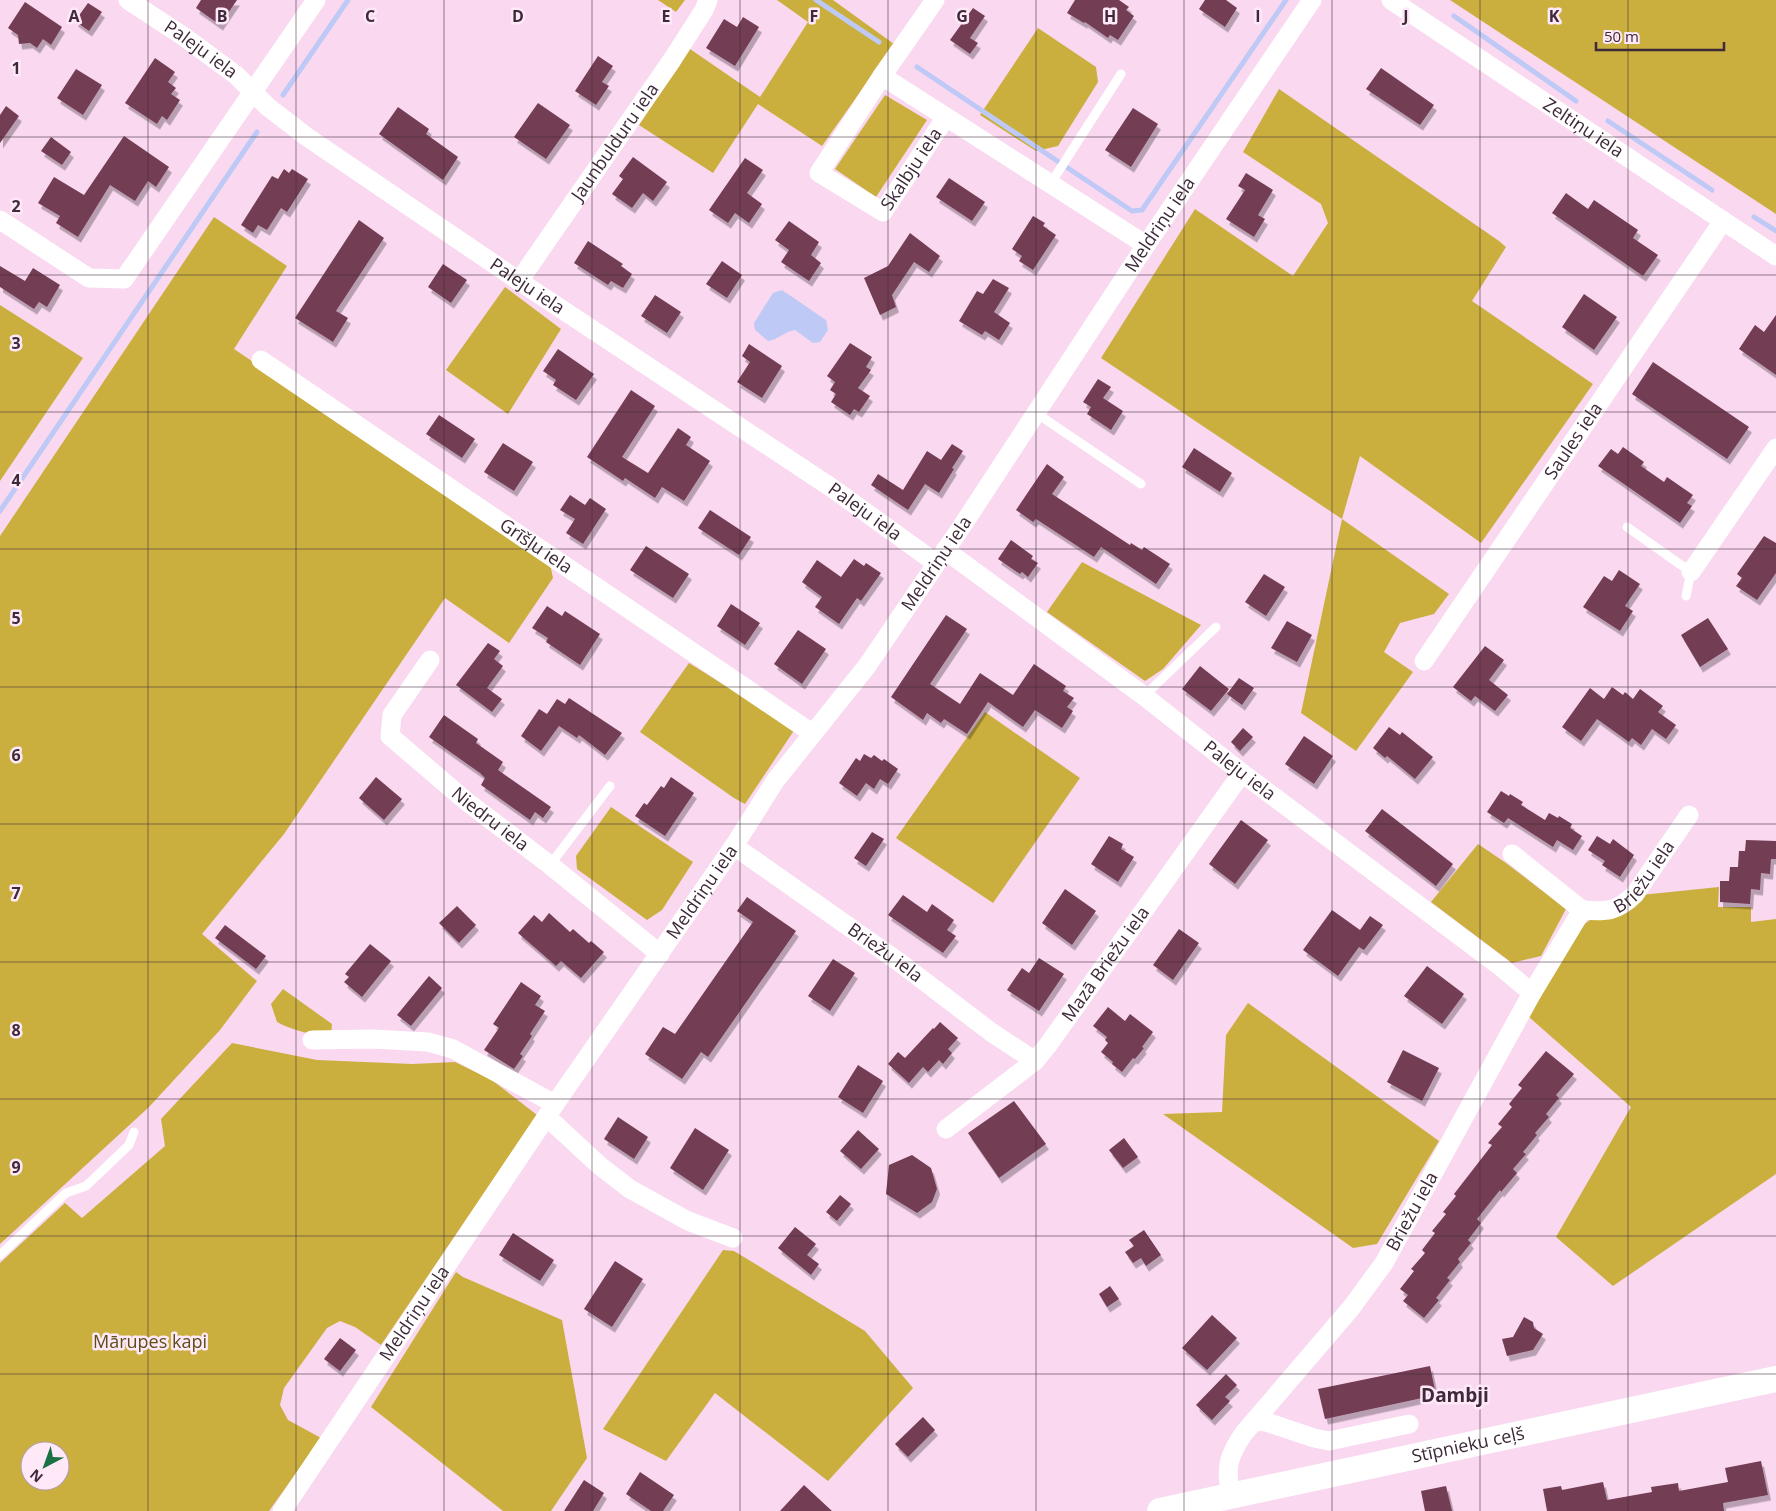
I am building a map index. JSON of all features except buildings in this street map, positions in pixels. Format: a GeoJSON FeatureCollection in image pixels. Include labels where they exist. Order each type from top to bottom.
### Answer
{"type":"FeatureCollection","features":[{"type":"Feature","properties":{"kind":"main road","name":"Stīpnieku ceļš"},"geometry":{"type":"LineString","coordinates":[[1160,1511],[1776,1379]]}},
{"type":"Feature","properties":{"kind":"street","name":"Paleju iela"},"geometry":{"type":"LineString","coordinates":[[128,0],[183,36],[236,75],[268,107],[307,138],[519,282],[940,557],[1144,696],[1242,773],[1501,967],[1532,993]]}},
{"type":"Feature","properties":{"kind":"street"},"geometry":{"type":"LineString","coordinates":[[0,220],[89,278],[124,279],[316,0]]}},
{"type":"Feature","properties":{"kind":"street","name":"Jaunbulduru iela"},"geometry":{"type":"LineString","coordinates":[[519,282],[672,60],[704,10],[708,0]]}},
{"type":"Feature","properties":{"kind":"street","name":"Skalbju iela"},"geometry":{"type":"LineString","coordinates":[[935,0],[882,76],[819,173],[882,212],[946,117]]}},
{"type":"Feature","properties":{"kind":"street","name":"Meldriņu iela"},"geometry":{"type":"LineString","coordinates":[[282,1511],[551,1110],[734,846],[774,781],[867,666],[1036,414],[1146,244],[1312,0]]}},
{"type":"Feature","properties":{"kind":"street","name":"Zeltiņu iela"},"geometry":{"type":"LineString","coordinates":[[1391,0],[1776,256]]}},
{"type":"Feature","properties":{"kind":"street","name":"Skalbju iela"},"geometry":{"type":"LineString","coordinates":[[882,76],[1146,244]]}},
{"type":"Feature","properties":{"kind":"street","name":"Saules iela"},"geometry":{"type":"LineString","coordinates":[[1424,661],[1723,220]]}},
{"type":"Feature","properties":{"kind":"street","name":"Grīšļu iela"},"geometry":{"type":"LineString","coordinates":[[261,360],[812,733]]}},
{"type":"Feature","properties":{"kind":"street"},"geometry":{"type":"LineString","coordinates":[[1690,572],[1776,448]]}},
{"type":"Feature","properties":{"kind":"street","name":"Niedru iela"},"geometry":{"type":"LineString","coordinates":[[430,660],[392,715],[390,736],[466,801],[550,865],[660,954]]}},
{"type":"Feature","properties":{"kind":"street","name":"Mazā Briežu iela"},"geometry":{"type":"LineString","coordinates":[[946,1129],[1034,1061],[1054,1037],[1242,773]]}},
{"type":"Feature","properties":{"kind":"street","name":"Briežu iela"},"geometry":{"type":"LineString","coordinates":[[1512,854],[1582,910],[1603,912],[1624,905],[1634,894],[1689,814]]}},
{"type":"Feature","properties":{"kind":"street","name":"Briežu iela"},"geometry":{"type":"LineString","coordinates":[[734,846],[899,962],[991,1032],[1034,1061]]}},
{"type":"Feature","properties":{"kind":"street","name":"Briežu iela"},"geometry":{"type":"LineString","coordinates":[[1231,1495],[1227,1478],[1228,1462],[1235,1446],[1351,1308],[1384,1264],[1532,993],[1582,910]]}},
{"type":"Feature","properties":{"kind":"street"},"geometry":{"type":"LineString","coordinates":[[312,1040],[373,1039],[428,1042],[454,1049],[551,1110],[600,1166],[630,1189],[688,1221],[732,1238]]}},
{"type":"Feature","properties":{"kind":"street"},"geometry":{"type":"LineString","coordinates":[[1255,1421],[1266,1422],[1329,1441],[1409,1424]]}},
{"type":"Feature","properties":{"kind":"lane"},"geometry":{"type":"LineString","coordinates":[[1050,183],[1121,74]]}},
{"type":"Feature","properties":{"kind":"lane"},"geometry":{"type":"LineString","coordinates":[[1036,414],[1141,484]]}},
{"type":"Feature","properties":{"kind":"lane"},"geometry":{"type":"LineString","coordinates":[[1628,527],[1690,572],[1686,596]]}},
{"type":"Feature","properties":{"kind":"lane"},"geometry":{"type":"LineString","coordinates":[[1144,696],[1216,627]]}},
{"type":"Feature","properties":{"kind":"lane"},"geometry":{"type":"LineString","coordinates":[[550,865],[610,786]]}},
{"type":"Feature","properties":{"kind":"lane"},"geometry":{"type":"LineString","coordinates":[[0,1255],[66,1193],[86,1186],[129,1145],[134,1132]]}},
{"type":"Feature","properties":{"kind":"green space"},"geometry":{"type":"Polygon","coordinates":[[[658,0],[685,0],[676,12],[658,0]]]}},
{"type":"Feature","properties":{"kind":"green space"},"geometry":{"type":"Polygon","coordinates":[[[777,0],[833,0],[894,44],[822,146],[758,104],[713,173],[639,125],[690,49],[760,97],[808,22],[777,0]]]}},
{"type":"Feature","properties":{"kind":"green space"},"geometry":{"type":"Polygon","coordinates":[[[1450,0],[1776,0],[1776,214],[1450,0]]]}},
{"type":"Feature","properties":{"kind":"green space"},"geometry":{"type":"Polygon","coordinates":[[[1038,28],[1096,67],[1098,82],[1058,146],[1036,151],[980,115],[1038,28]]]}},
{"type":"Feature","properties":{"kind":"green space"},"geometry":{"type":"Polygon","coordinates":[[[1279,89],[1506,247],[1472,301],[1593,384],[1481,543],[1360,456],[1342,519],[1101,358],[1195,209],[1293,276],[1328,223],[1321,204],[1243,152],[1279,89]]]}},
{"type":"Feature","properties":{"kind":"green space"},"geometry":{"type":"Polygon","coordinates":[[[885,95],[927,120],[876,197],[835,169],[885,95]]]}},
{"type":"Feature","properties":{"kind":"green space"},"geometry":{"type":"Polygon","coordinates":[[[214,217],[287,266],[234,349],[429,479],[550,564],[553,578],[509,643],[445,598],[284,834],[202,934],[257,981],[220,1030],[149,1107],[0,1244],[0,536],[214,217]]]}},
{"type":"Feature","properties":{"kind":"green space"},"geometry":{"type":"Polygon","coordinates":[[[505,287],[561,329],[508,414],[446,370],[505,287]]]}},
{"type":"Feature","properties":{"kind":"green space"},"geometry":{"type":"Polygon","coordinates":[[[0,305],[83,358],[0,481],[0,305]]]}},
{"type":"Feature","properties":{"kind":"green space"},"geometry":{"type":"Polygon","coordinates":[[[1342,519],[1449,594],[1434,614],[1400,623],[1384,652],[1413,672],[1356,751],[1301,713],[1342,519]]]}},
{"type":"Feature","properties":{"kind":"green space"},"geometry":{"type":"Polygon","coordinates":[[[1082,562],[1201,625],[1163,669],[1145,681],[1047,612],[1082,562]]]}},
{"type":"Feature","properties":{"kind":"green space"},"geometry":{"type":"Polygon","coordinates":[[[689,663],[795,729],[745,804],[640,732],[689,663]]]}},
{"type":"Feature","properties":{"kind":"green space"},"geometry":{"type":"Polygon","coordinates":[[[985,712],[1080,778],[993,903],[896,838],[985,712]]]}},
{"type":"Feature","properties":{"kind":"green space"},"geometry":{"type":"Polygon","coordinates":[[[611,807],[693,862],[662,910],[647,920],[577,869],[576,856],[611,807]]]}},
{"type":"Feature","properties":{"kind":"green space"},"geometry":{"type":"Polygon","coordinates":[[[1478,844],[1566,909],[1541,956],[1512,963],[1431,902],[1478,844]]]}},
{"type":"Feature","properties":{"kind":"green space"},"geometry":{"type":"Polygon","coordinates":[[[1719,887],[1718,907],[1751,907],[1751,922],[1776,919],[1776,1174],[1613,1286],[1556,1237],[1631,1107],[1529,1017],[1579,928],[1590,920],[1641,895],[1719,887]]]}},
{"type":"Feature","properties":{"kind":"green space"},"geometry":{"type":"Polygon","coordinates":[[[283,989],[332,1024],[331,1035],[303,1032],[277,1022],[271,1004],[283,989]]]}},
{"type":"Feature","properties":{"kind":"green space"},"geometry":{"type":"Polygon","coordinates":[[[1248,1003],[1439,1141],[1377,1244],[1353,1248],[1163,1114],[1222,1112],[1226,1035],[1248,1003]]]}},
{"type":"Feature","properties":{"kind":"green space","name":"Mārupes kapi"},"geometry":{"type":"Polygon","coordinates":[[[232,1043],[317,1060],[412,1064],[455,1062],[492,1080],[537,1115],[381,1345],[355,1327],[340,1321],[327,1328],[284,1388],[280,1405],[288,1420],[321,1438],[269,1511],[0,1511],[0,1263],[65,1203],[82,1218],[165,1146],[161,1119],[232,1043]]]}},
{"type":"Feature","properties":{"kind":"green space"},"geometry":{"type":"Polygon","coordinates":[[[723,1250],[734,1251],[865,1331],[913,1388],[828,1481],[715,1393],[666,1461],[603,1429],[723,1250]]]}},
{"type":"Feature","properties":{"kind":"green space"},"geometry":{"type":"Polygon","coordinates":[[[456,1272],[463,1277],[562,1320],[587,1458],[551,1511],[503,1511],[371,1407],[456,1272]]]}},
{"type":"Feature","properties":{"kind":"water"},"geometry":{"type":"Polygon","coordinates":[[[782,290],[826,320],[828,330],[820,342],[813,343],[795,330],[768,341],[755,330],[754,323],[773,293],[782,290]]]}},
{"type":"Feature","properties":{"kind":"waterway"},"geometry":{"type":"LineString","coordinates":[[283,95],[348,0]]}},
{"type":"Feature","properties":{"kind":"waterway"},"geometry":{"type":"LineString","coordinates":[[816,0],[879,42]]}},
{"type":"Feature","properties":{"kind":"waterway"},"geometry":{"type":"LineString","coordinates":[[917,67],[1132,211],[1142,210],[1286,0]]}},
{"type":"Feature","properties":{"kind":"waterway"},"geometry":{"type":"LineString","coordinates":[[1454,16],[1576,101]]}},
{"type":"Feature","properties":{"kind":"waterway"},"geometry":{"type":"LineString","coordinates":[[1608,121],[1712,190]]}},
{"type":"Feature","properties":{"kind":"waterway"},"geometry":{"type":"LineString","coordinates":[[0,511],[257,132]]}},
{"type":"Feature","properties":{"kind":"waterway"},"geometry":{"type":"LineString","coordinates":[[1754,217],[1776,231]]}},
{"type":"Feature","properties":{"kind":"district","name":"Dambji"},"geometry":{"type":"Point","coordinates":[1455,1395]}}]}
